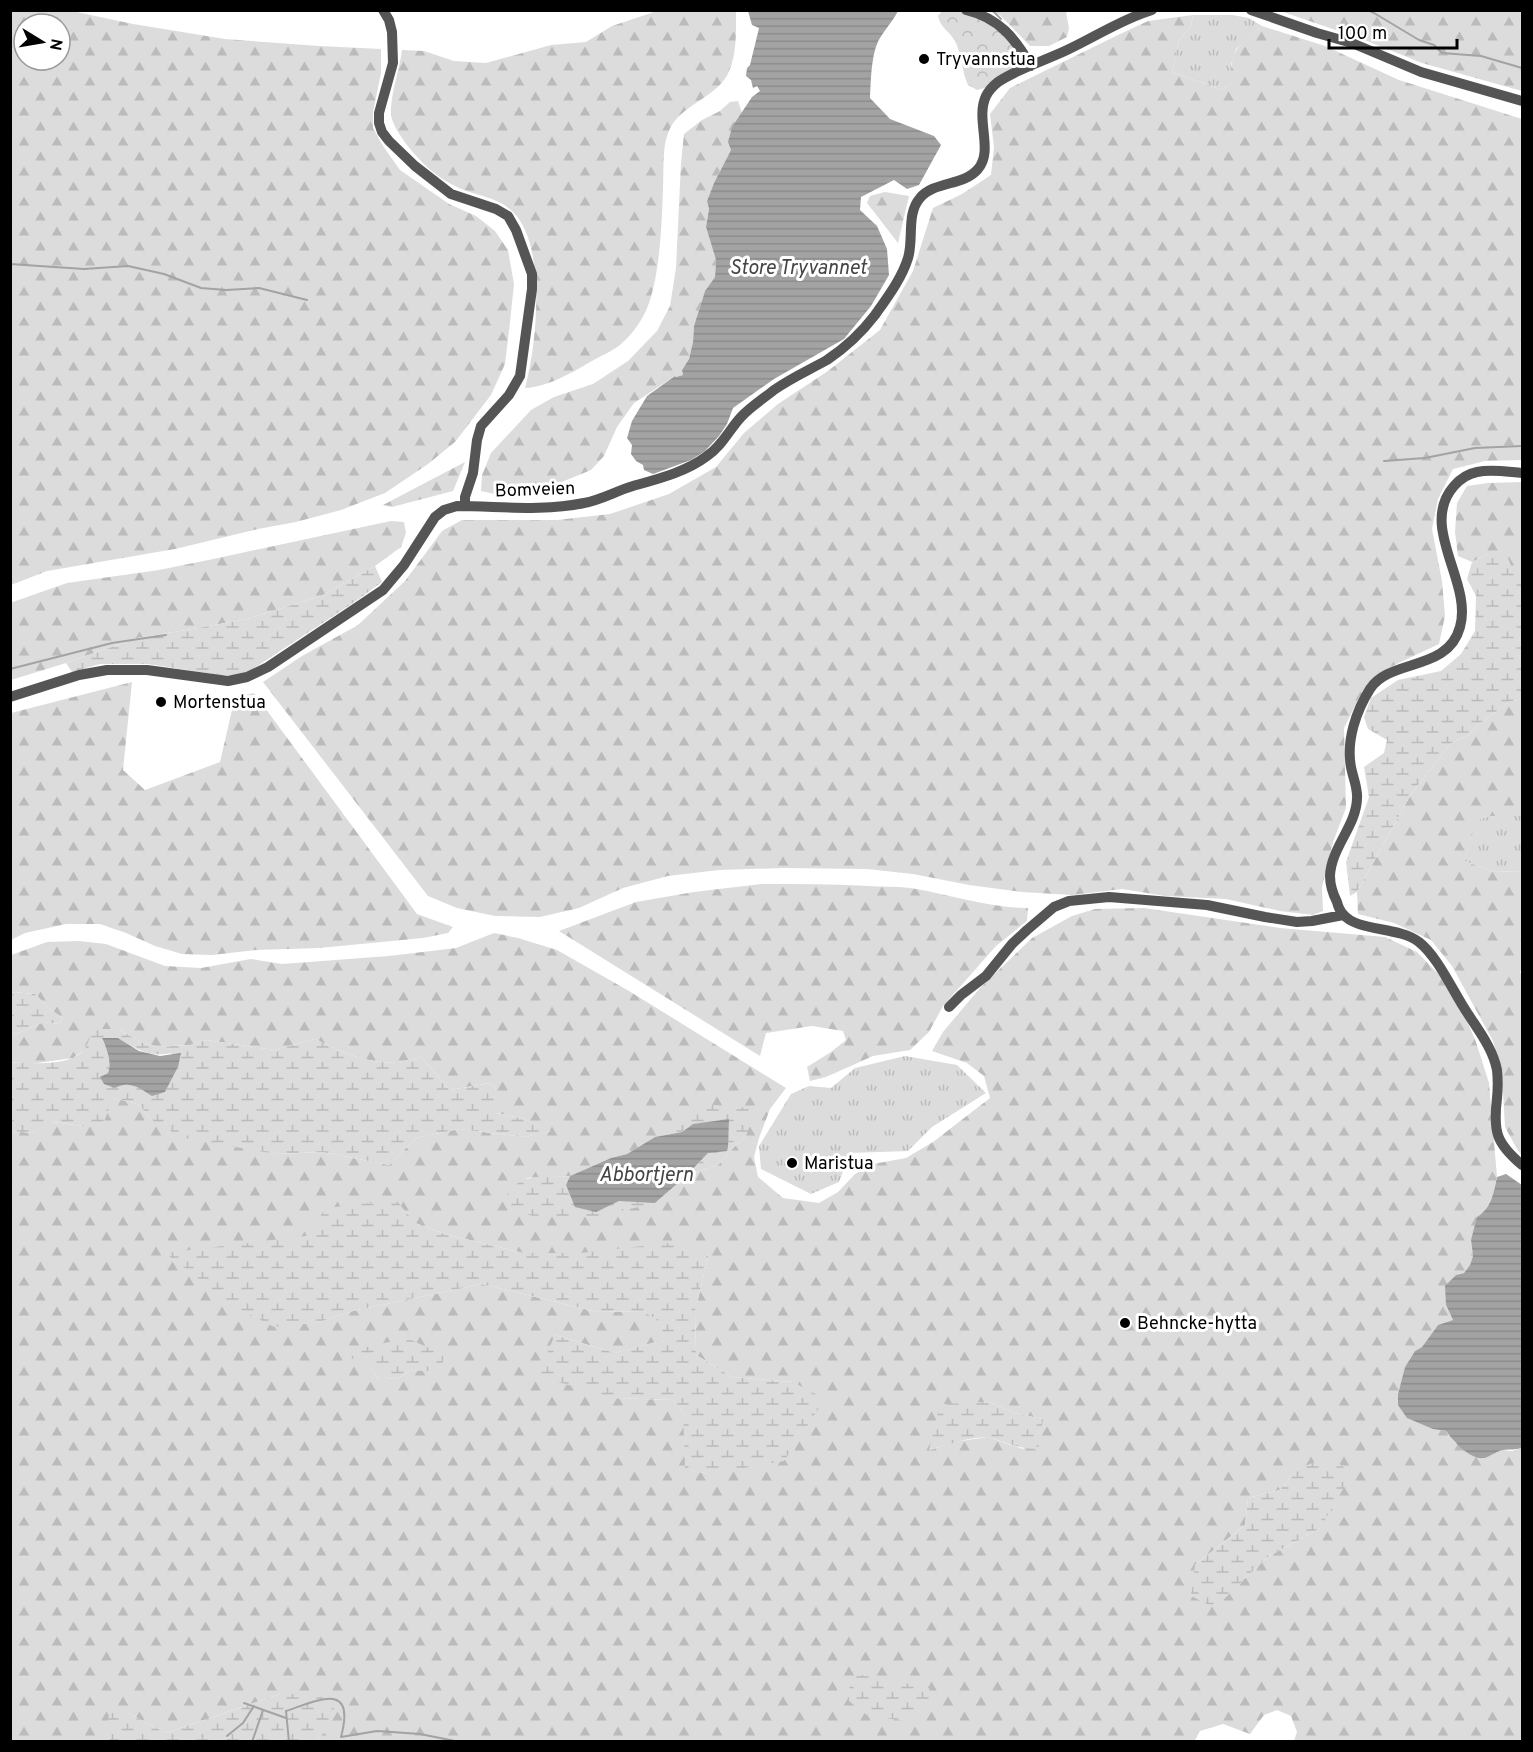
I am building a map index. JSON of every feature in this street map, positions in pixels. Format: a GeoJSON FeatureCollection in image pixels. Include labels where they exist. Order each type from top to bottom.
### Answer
{"type":"FeatureCollection","features":[{"type":"Feature","properties":{"kind":"street"},"geometry":{"type":"LineString","coordinates":[[383,10],[392,32],[393,63],[380,105],[379,123],[382,132],[400,153],[451,194],[496,209],[508,216],[516,230],[532,274],[532,290],[520,376],[509,395],[485,420],[478,432],[465,506]]}},
{"type":"Feature","properties":{"kind":"street"},"geometry":{"type":"LineString","coordinates":[[966,10],[984,15],[1002,27],[1019,46],[1031,66],[1152,10]]}},
{"type":"Feature","properties":{"kind":"street"},"geometry":{"type":"LineString","coordinates":[[1251,10],[1352,43],[1421,72],[1522,100]]}},
{"type":"Feature","properties":{"kind":"street","name":"Bomveien"},"geometry":{"type":"LineString","coordinates":[[10,697],[79,675],[107,670],[147,670],[224,681],[254,675],[383,590],[404,565],[438,514],[448,508],[465,506],[537,508],[583,504],[668,476],[709,455],[746,412],[784,383],[835,354],[854,339],[870,321],[896,283],[906,263],[910,249],[912,216],[918,200],[934,189],[976,172],[984,156],[982,116],[985,98],[998,82],[1031,66]]}},
{"type":"Feature","properties":{"kind":"street"},"geometry":{"type":"LineString","coordinates":[[1522,473],[1483,471],[1471,473],[1449,492],[1443,508],[1443,531],[1462,608],[1462,621],[1457,636],[1448,647],[1432,658],[1391,673],[1380,679],[1370,689],[1351,734],[1349,750],[1357,791],[1356,805],[1334,857],[1330,873],[1332,891],[1343,915],[1358,924],[1406,935],[1416,940],[1428,951],[1490,1051],[1497,1075],[1495,1131],[1503,1146],[1522,1165]]}},
{"type":"Feature","properties":{"kind":"street"},"geometry":{"type":"LineString","coordinates":[[949,1007],[964,992],[986,976],[1012,944],[1033,925],[1058,905],[1069,901],[1109,897],[1207,905],[1297,922],[1343,915]]}},
{"type":"Feature","properties":{"kind":"green space"},"geometry":{"type":"Polygon","coordinates":[[[11,10],[72,11],[133,24],[225,39],[381,49],[381,73],[373,112],[373,128],[383,146],[400,170],[449,204],[476,216],[495,231],[508,250],[514,284],[510,322],[505,364],[491,395],[455,442],[428,464],[385,493],[341,510],[296,522],[175,549],[47,571],[11,585],[11,10]]]}},
{"type":"Feature","properties":{"kind":"green space"},"geometry":{"type":"Polygon","coordinates":[[[657,11],[736,11],[736,33],[732,62],[725,79],[673,123],[666,139],[658,260],[648,306],[634,330],[617,347],[560,378],[525,388],[533,347],[536,296],[531,247],[524,227],[513,212],[501,203],[459,188],[430,170],[402,138],[394,125],[391,113],[402,50],[424,51],[454,61],[486,63],[551,45],[586,42],[612,26],[657,11]]]}},
{"type":"Feature","properties":{"kind":"green space"},"geometry":{"type":"Polygon","coordinates":[[[942,11],[969,13],[988,20],[1022,57],[1021,65],[988,87],[977,90],[968,85],[956,43],[939,20],[938,16],[942,11]]]}},
{"type":"Feature","properties":{"kind":"green space"},"geometry":{"type":"Polygon","coordinates":[[[987,11],[1064,11],[1069,28],[1067,37],[1049,46],[1030,46],[1000,15],[987,11]]]}},
{"type":"Feature","properties":{"kind":"green space"},"geometry":{"type":"Polygon","coordinates":[[[1280,11],[1522,11],[1522,91],[1422,63],[1362,39],[1280,11]]]}},
{"type":"Feature","properties":{"kind":"green space"},"geometry":{"type":"Polygon","coordinates":[[[1193,15],[1232,15],[1249,18],[1262,26],[1236,49],[1231,64],[1231,83],[1222,90],[1172,72],[1179,40],[1191,26],[1193,15]]]}},
{"type":"Feature","properties":{"kind":"green space"},"geometry":{"type":"Polygon","coordinates":[[[1193,15],[1191,26],[1179,40],[1172,72],[1222,90],[1231,83],[1232,62],[1237,50],[1262,26],[1325,46],[1399,80],[1522,119],[1522,460],[1485,461],[1453,469],[1438,499],[1432,529],[1442,581],[1445,616],[1439,644],[1386,669],[1360,696],[1344,728],[1346,808],[1333,842],[1322,887],[1323,911],[1313,915],[1280,911],[1226,899],[1165,896],[1122,889],[1072,895],[1022,892],[913,874],[867,869],[719,870],[668,876],[623,888],[579,908],[540,917],[495,916],[457,908],[428,896],[263,682],[302,656],[358,625],[405,581],[442,531],[462,520],[557,520],[610,514],[669,494],[716,467],[744,433],[778,404],[828,371],[880,330],[913,271],[933,208],[962,194],[991,175],[994,147],[990,114],[1010,88],[1148,21],[1193,15]]]}},
{"type":"Feature","properties":{"kind":"green space"},"geometry":{"type":"Polygon","coordinates":[[[738,101],[742,113],[730,135],[731,150],[707,201],[709,209],[706,227],[716,260],[715,277],[705,291],[694,326],[689,359],[682,370],[683,375],[675,376],[634,403],[617,427],[604,456],[591,470],[547,488],[499,495],[481,491],[482,475],[491,453],[531,410],[554,397],[593,384],[628,361],[657,331],[670,306],[676,268],[684,134],[730,102],[738,101]]]}},
{"type":"Feature","properties":{"kind":"green space"},"geometry":{"type":"Polygon","coordinates":[[[885,192],[909,196],[898,243],[867,203],[870,196],[885,192]]]}},
{"type":"Feature","properties":{"kind":"green space"},"geometry":{"type":"Polygon","coordinates":[[[465,462],[453,491],[392,507],[383,505],[465,462]]]}},
{"type":"Feature","properties":{"kind":"green space"},"geometry":{"type":"Polygon","coordinates":[[[1522,482],[1522,577],[1515,577],[1489,554],[1472,562],[1458,556],[1455,532],[1457,503],[1467,486],[1522,482]]]}},
{"type":"Feature","properties":{"kind":"green space"},"geometry":{"type":"Polygon","coordinates":[[[391,521],[404,522],[406,533],[401,547],[375,566],[321,596],[247,619],[137,638],[11,680],[10,603],[67,583],[159,570],[391,521]]]}},
{"type":"Feature","properties":{"kind":"green space"},"geometry":{"type":"Polygon","coordinates":[[[1489,554],[1508,558],[1515,576],[1522,577],[1522,699],[1509,702],[1479,724],[1469,735],[1451,743],[1411,794],[1357,892],[1350,896],[1346,862],[1369,797],[1364,767],[1384,753],[1387,740],[1368,729],[1364,717],[1371,698],[1398,680],[1441,671],[1461,654],[1475,631],[1476,596],[1467,579],[1472,562],[1489,554]]]}},
{"type":"Feature","properties":{"kind":"green space"},"geometry":{"type":"Polygon","coordinates":[[[375,566],[382,582],[250,671],[237,675],[220,675],[148,664],[100,664],[72,672],[66,663],[137,638],[247,619],[321,596],[375,566]]]}},
{"type":"Feature","properties":{"kind":"green space"},"geometry":{"type":"Polygon","coordinates":[[[132,682],[123,770],[145,790],[220,762],[235,697],[254,693],[417,914],[453,927],[448,933],[423,938],[212,955],[182,954],[100,924],[66,924],[25,933],[11,940],[11,713],[132,682]]]}},
{"type":"Feature","properties":{"kind":"green space"},"geometry":{"type":"Polygon","coordinates":[[[1522,699],[1522,816],[1489,816],[1476,821],[1464,861],[1494,872],[1522,871],[1522,967],[1520,972],[1522,977],[1522,1156],[1505,1127],[1502,1074],[1493,1041],[1452,966],[1431,940],[1394,923],[1358,914],[1357,892],[1411,794],[1451,743],[1469,735],[1479,724],[1509,702],[1522,699]]]}},
{"type":"Feature","properties":{"kind":"green space"},"geometry":{"type":"Polygon","coordinates":[[[1489,816],[1522,816],[1522,871],[1494,872],[1464,861],[1475,821],[1489,816]]]}},
{"type":"Feature","properties":{"kind":"green space"},"geometry":{"type":"Polygon","coordinates":[[[761,884],[910,888],[983,903],[1028,908],[1027,921],[996,946],[943,1006],[929,1032],[910,1050],[873,1056],[826,1077],[810,1081],[807,1067],[846,1040],[843,1031],[812,1026],[766,1033],[760,1056],[559,931],[636,902],[761,884]]]}},
{"type":"Feature","properties":{"kind":"green space"},"geometry":{"type":"Polygon","coordinates":[[[1144,908],[1280,928],[1385,937],[1417,952],[1446,982],[1460,1005],[1476,1042],[1489,1083],[1497,1177],[1493,1195],[1471,1240],[1473,1256],[1470,1265],[1464,1273],[1456,1275],[1446,1305],[1453,1320],[1438,1325],[1422,1347],[1415,1351],[1405,1367],[1398,1394],[1433,1429],[1446,1431],[1455,1443],[1483,1459],[1502,1450],[1512,1451],[1522,1448],[1522,1741],[1294,1741],[1297,1732],[1291,1716],[1277,1710],[1264,1715],[1250,1734],[1223,1724],[1200,1731],[1194,1742],[314,1742],[325,1732],[319,1694],[280,1694],[166,1733],[126,1712],[107,1741],[11,1741],[11,1131],[32,1133],[52,1122],[83,1126],[113,1098],[138,1104],[152,1120],[276,1154],[322,1152],[389,1165],[416,1138],[459,1129],[525,1137],[550,1131],[521,1118],[496,1113],[496,1089],[490,1083],[450,1090],[421,1057],[398,1062],[376,1061],[345,1052],[315,1039],[274,1050],[206,1040],[190,1045],[158,1047],[141,1042],[118,1029],[73,1058],[31,1064],[11,1062],[11,1033],[16,1034],[44,1022],[59,1024],[63,1018],[35,994],[14,992],[11,995],[11,955],[47,942],[79,941],[106,944],[165,966],[201,968],[251,959],[282,964],[389,956],[456,948],[494,933],[518,938],[557,950],[629,991],[786,1088],[770,1109],[759,1138],[754,1157],[758,1177],[783,1198],[819,1203],[838,1192],[855,1174],[873,1164],[906,1158],[933,1142],[990,1098],[984,1076],[967,1063],[932,1051],[943,1032],[980,988],[1032,938],[1072,916],[1095,909],[1144,908]],[[750,1108],[655,1137],[627,1154],[611,1158],[570,1176],[525,1178],[655,1203],[686,1176],[718,1165],[746,1136],[750,1108]],[[415,1223],[166,1254],[316,1323],[353,1311],[482,1284],[597,1312],[644,1311],[662,1324],[664,1340],[615,1353],[555,1335],[614,1398],[673,1400],[683,1411],[686,1469],[708,1474],[793,1382],[732,1377],[696,1355],[695,1312],[709,1253],[523,1253],[445,1234],[415,1223]],[[370,1366],[377,1377],[396,1379],[412,1370],[440,1372],[370,1366]],[[990,1402],[940,1405],[930,1450],[954,1442],[988,1437],[1023,1449],[1043,1419],[1014,1413],[990,1402]],[[1298,1468],[1280,1490],[1248,1498],[1245,1525],[1195,1565],[1215,1607],[1266,1558],[1320,1528],[1298,1468]]]}},
{"type":"Feature","properties":{"kind":"green space"},"geometry":{"type":"Polygon","coordinates":[[[14,992],[35,994],[63,1018],[59,1024],[44,1022],[16,1034],[11,1033],[11,995],[14,992]]]}},
{"type":"Feature","properties":{"kind":"green space"},"geometry":{"type":"Polygon","coordinates":[[[93,1029],[118,1029],[141,1042],[158,1047],[190,1045],[206,1040],[274,1050],[315,1039],[345,1052],[376,1061],[398,1062],[421,1057],[450,1090],[490,1083],[496,1089],[496,1113],[521,1118],[551,1131],[525,1137],[459,1129],[416,1138],[389,1165],[322,1152],[276,1154],[183,1138],[152,1120],[138,1104],[113,1098],[104,1122],[83,1126],[53,1122],[32,1133],[11,1131],[11,1062],[49,1063],[77,1056],[88,1043],[93,1029]],[[118,1038],[102,1039],[108,1051],[110,1064],[108,1073],[101,1077],[121,1085],[135,1085],[152,1095],[165,1092],[178,1067],[171,1053],[150,1053],[137,1049],[118,1038]]]}},
{"type":"Feature","properties":{"kind":"green space"},"geometry":{"type":"Polygon","coordinates":[[[905,1056],[957,1065],[986,1093],[932,1127],[908,1151],[850,1153],[839,1182],[811,1194],[761,1169],[759,1146],[791,1094],[809,1086],[831,1088],[855,1068],[905,1056]]]}},
{"type":"Feature","properties":{"kind":"green space"},"geometry":{"type":"Polygon","coordinates":[[[712,1105],[750,1108],[753,1116],[746,1136],[718,1165],[686,1176],[708,1153],[693,1124],[682,1132],[655,1137],[686,1115],[712,1105]]]}},
{"type":"Feature","properties":{"kind":"green space"},"geometry":{"type":"Polygon","coordinates":[[[542,1176],[570,1176],[566,1185],[596,1212],[619,1201],[655,1203],[596,1217],[536,1217],[509,1209],[506,1197],[518,1183],[542,1176]]]}},
{"type":"Feature","properties":{"kind":"green space"},"geometry":{"type":"Polygon","coordinates":[[[396,1200],[415,1223],[445,1234],[523,1253],[580,1253],[670,1243],[709,1253],[695,1312],[696,1355],[732,1377],[793,1382],[825,1399],[784,1461],[708,1474],[685,1469],[683,1411],[673,1400],[614,1398],[537,1376],[555,1335],[615,1353],[663,1340],[662,1324],[644,1311],[597,1312],[482,1284],[353,1311],[316,1323],[274,1327],[236,1307],[165,1253],[306,1236],[326,1208],[396,1200]]]}},
{"type":"Feature","properties":{"kind":"green space"},"geometry":{"type":"Polygon","coordinates":[[[407,1338],[444,1355],[441,1372],[412,1370],[396,1379],[377,1377],[370,1366],[351,1358],[353,1350],[407,1338]]]}},
{"type":"Feature","properties":{"kind":"green space"},"geometry":{"type":"Polygon","coordinates":[[[990,1402],[1014,1413],[1043,1419],[1038,1449],[1019,1447],[985,1437],[929,1450],[940,1404],[990,1402]]]}},
{"type":"Feature","properties":{"kind":"green space"},"geometry":{"type":"Polygon","coordinates":[[[1331,1457],[1352,1474],[1320,1528],[1266,1558],[1215,1608],[1191,1596],[1195,1565],[1245,1525],[1248,1498],[1280,1490],[1298,1468],[1331,1457]]]}},
{"type":"Feature","properties":{"kind":"green space"},"geometry":{"type":"Polygon","coordinates":[[[865,1675],[929,1688],[930,1698],[903,1721],[867,1715],[849,1701],[850,1676],[865,1675]]]}},
{"type":"Feature","properties":{"kind":"green space"},"geometry":{"type":"Polygon","coordinates":[[[280,1694],[319,1694],[336,1711],[325,1732],[314,1742],[107,1741],[109,1739],[105,1729],[111,1709],[126,1712],[166,1733],[280,1694]]]}},
{"type":"Feature","properties":{"kind":"water","name":"Store Tryvannet"},"geometry":{"type":"Polygon","coordinates":[[[748,11],[898,11],[877,44],[872,67],[870,98],[890,119],[934,136],[941,145],[919,185],[907,189],[894,180],[861,197],[860,210],[877,226],[887,249],[889,275],[871,306],[844,339],[774,379],[733,408],[727,424],[705,451],[691,460],[653,474],[644,470],[643,465],[636,461],[631,454],[632,445],[627,438],[632,421],[647,396],[675,376],[683,375],[682,370],[689,359],[694,326],[705,291],[715,277],[716,260],[706,227],[709,209],[707,201],[731,150],[728,142],[732,127],[752,97],[760,91],[757,86],[753,88],[751,80],[746,76],[759,28],[752,25],[748,11]]]}},
{"type":"Feature","properties":{"kind":"water"},"geometry":{"type":"Polygon","coordinates":[[[102,1038],[118,1038],[139,1051],[160,1056],[181,1053],[178,1067],[165,1092],[152,1096],[130,1085],[115,1088],[104,1084],[100,1077],[108,1073],[109,1060],[102,1038]]]}},
{"type":"Feature","properties":{"kind":"water","name":"Abbortjern"},"geometry":{"type":"Polygon","coordinates":[[[729,1119],[727,1151],[708,1153],[655,1203],[619,1201],[596,1212],[575,1207],[566,1185],[570,1176],[611,1158],[627,1154],[655,1137],[682,1132],[693,1124],[729,1119]]]}},
{"type":"Feature","properties":{"kind":"water"},"geometry":{"type":"Polygon","coordinates":[[[1506,1174],[1522,1185],[1522,1448],[1498,1451],[1485,1458],[1480,1458],[1468,1453],[1446,1431],[1433,1429],[1407,1418],[1398,1405],[1398,1394],[1405,1367],[1415,1351],[1422,1347],[1438,1325],[1453,1320],[1446,1305],[1445,1286],[1456,1275],[1464,1273],[1470,1265],[1473,1256],[1471,1240],[1477,1217],[1489,1205],[1497,1177],[1506,1174]]]}},
{"type":"Feature","properties":{"kind":"waterway"},"geometry":{"type":"LineString","coordinates":[[992,10],[1001,19]]}},
{"type":"Feature","properties":{"kind":"waterway"},"geometry":{"type":"LineString","coordinates":[[1368,10],[1419,40],[1434,45],[1442,53],[1481,56],[1522,68]]}},
{"type":"Feature","properties":{"kind":"waterway"},"geometry":{"type":"LineString","coordinates":[[10,264],[84,269],[128,266],[164,274],[201,288],[226,290],[259,288],[307,300]]}},
{"type":"Feature","properties":{"kind":"waterway"},"geometry":{"type":"LineString","coordinates":[[1384,461],[1425,458],[1475,448],[1522,446]]}},
{"type":"Feature","properties":{"kind":"waterway"},"geometry":{"type":"LineString","coordinates":[[10,669],[112,643],[166,635]]}},
{"type":"Feature","properties":{"kind":"waterway"},"geometry":{"type":"LineString","coordinates":[[289,1742],[286,1711],[331,1699],[339,1701],[343,1708],[341,1737],[377,1731],[420,1734],[460,1742]]}},
{"type":"Feature","properties":{"kind":"waterway"},"geometry":{"type":"LineString","coordinates":[[244,1703],[286,1718]]}},
{"type":"Feature","properties":{"kind":"waterway"},"geometry":{"type":"LineString","coordinates":[[227,1736],[243,1723],[254,1706]]}},
{"type":"Feature","properties":{"kind":"waterway"},"geometry":{"type":"LineString","coordinates":[[252,1742],[263,1710]]}},
{"type":"Feature","properties":{"kind":"place","name":"Tryvannstua"},"geometry":{"type":"Point","coordinates":[924,59]}},
{"type":"Feature","properties":{"kind":"place","name":"Mortenstua"},"geometry":{"type":"Point","coordinates":[161,702]}},
{"type":"Feature","properties":{"kind":"place","name":"Maristua"},"geometry":{"type":"Point","coordinates":[792,1163]}},
{"type":"Feature","properties":{"kind":"place","name":"Behncke-hytta"},"geometry":{"type":"Point","coordinates":[1125,1323]}}]}
